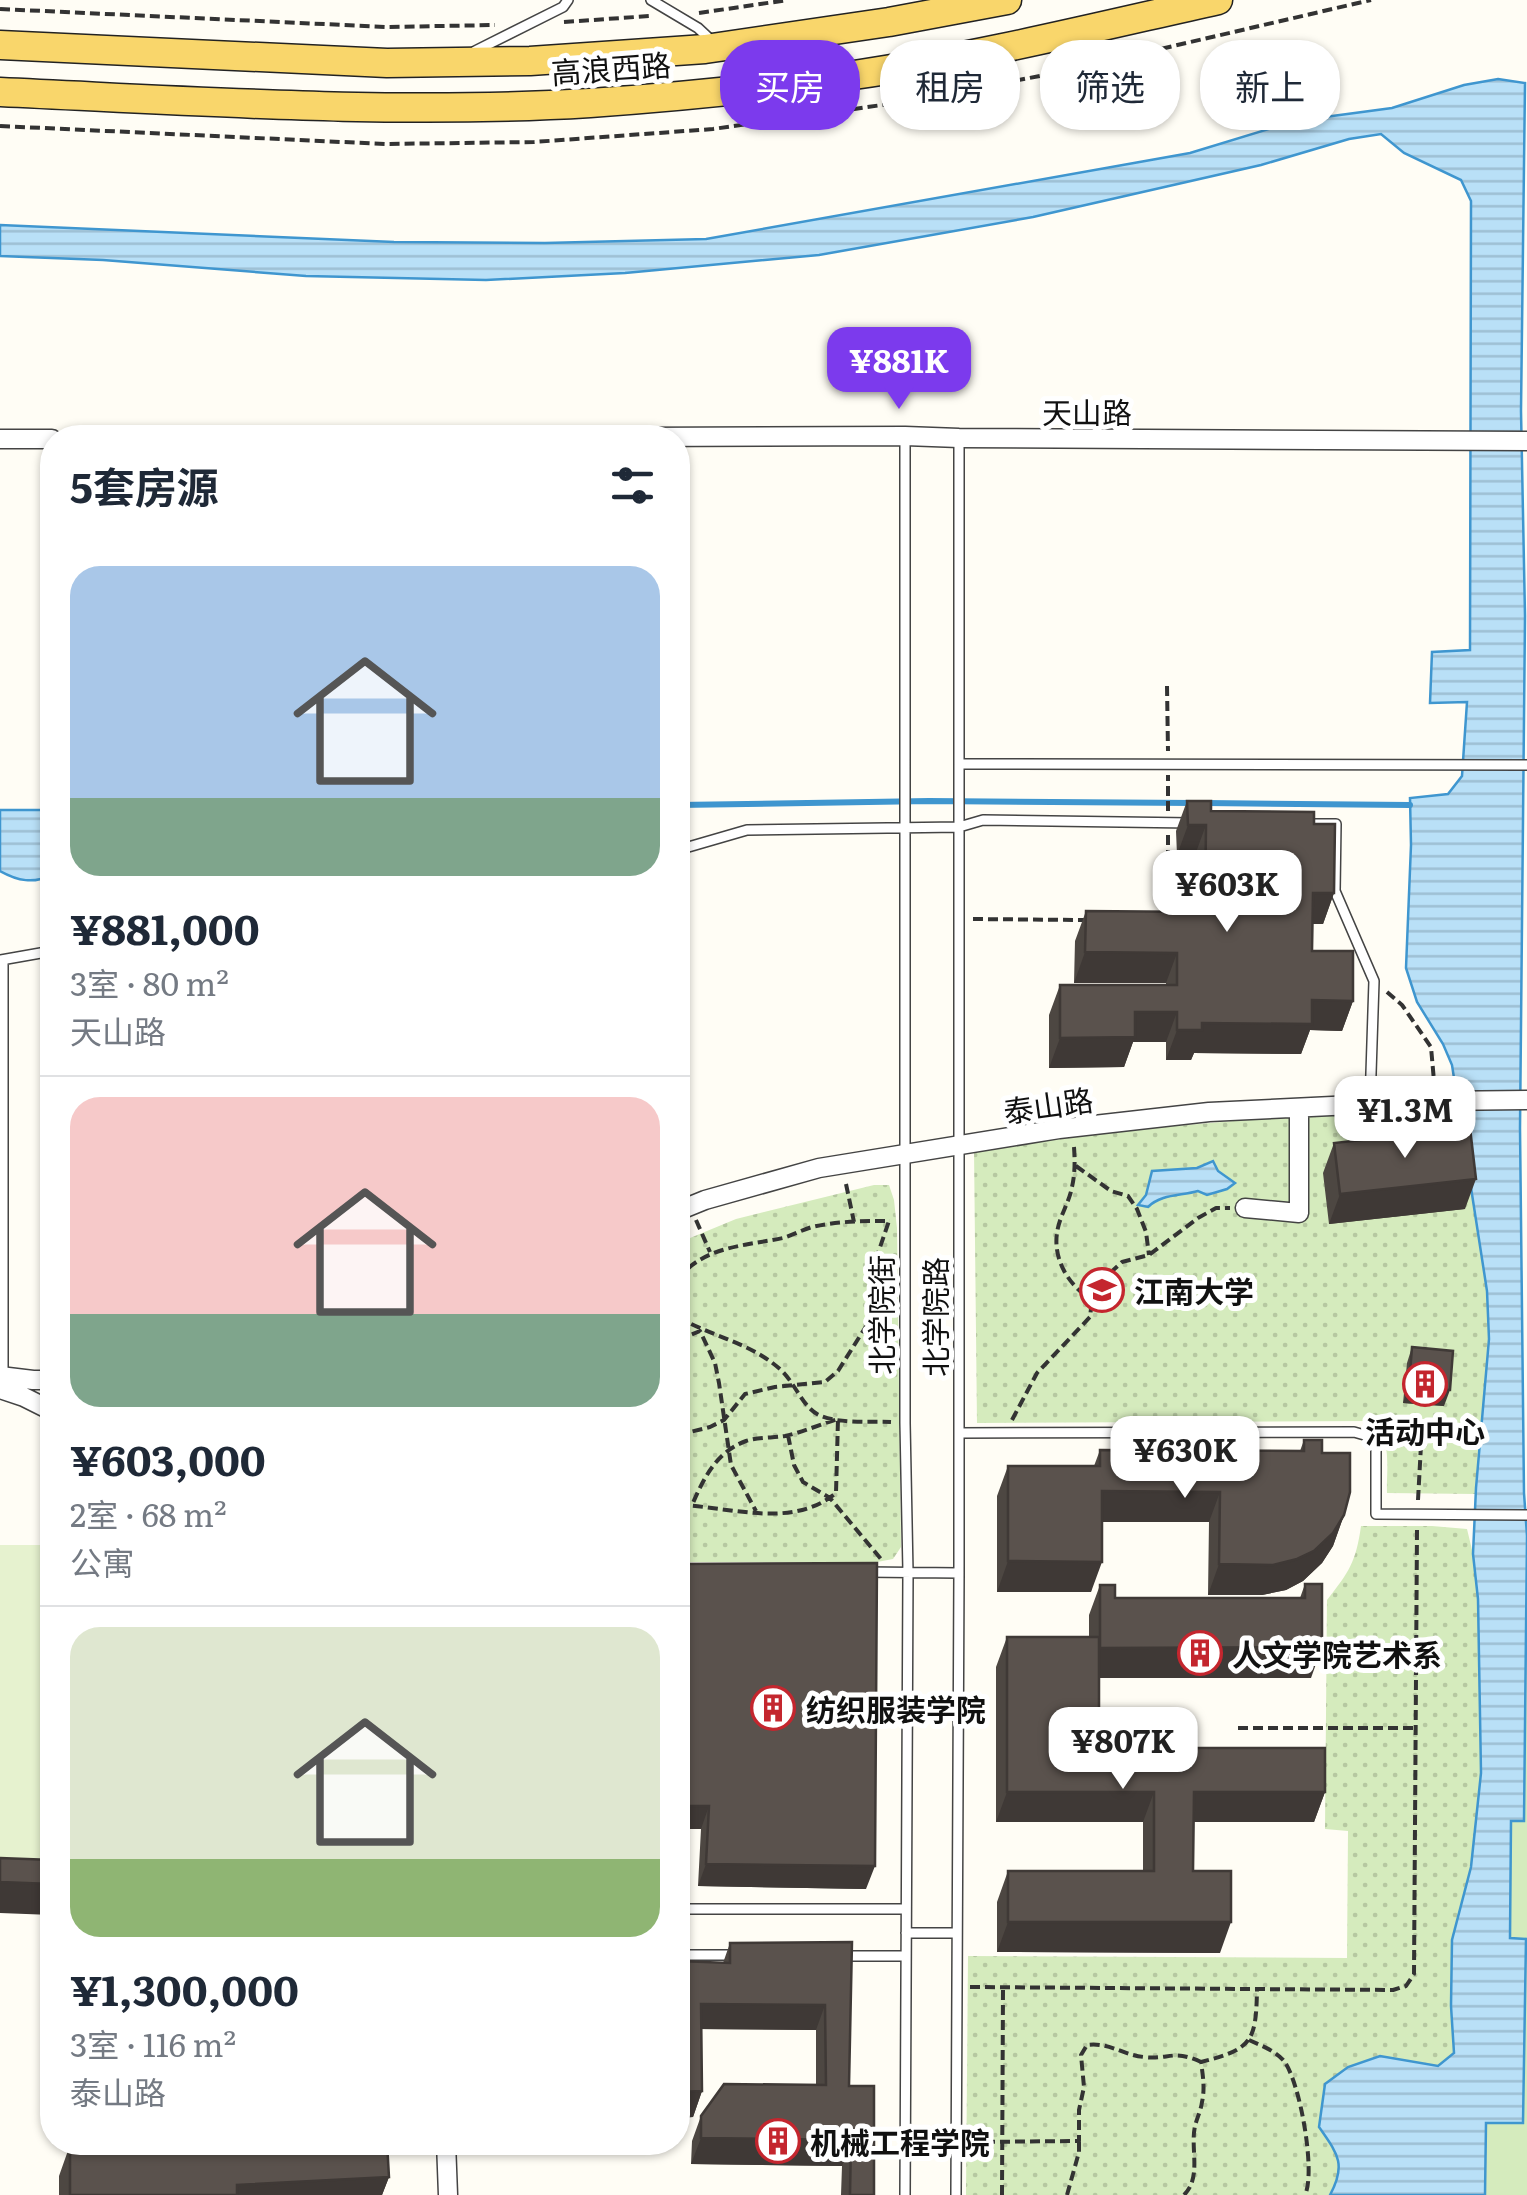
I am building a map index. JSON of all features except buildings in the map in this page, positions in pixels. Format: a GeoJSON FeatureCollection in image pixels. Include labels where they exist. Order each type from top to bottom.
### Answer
{"type":"FeatureCollection","features":[{"type":"Feature","properties":{"kind":"main road","name":"高浪西路"},"geometry":{"type":"LineString","coordinates":[[0,45],[386,63],[530,61],[719,47],[1007,0]]}},
{"type":"Feature","properties":{"kind":"main road","name":"高浪西路"},"geometry":{"type":"LineString","coordinates":[[0,92],[344,107],[468,108],[602,102],[855,75],[1010,47],[1218,0]]}},
{"type":"Feature","properties":{"kind":"street","name":"天山路"},"geometry":{"type":"LineString","coordinates":[[690,437],[1527,440]]}},
{"type":"Feature","properties":{"kind":"street"},"geometry":{"type":"LineString","coordinates":[[0,439],[40,438]]}},
{"type":"Feature","properties":{"kind":"street","name":"泰山路"},"geometry":{"type":"LineString","coordinates":[[690,1207],[819,1168],[1072,1128],[1209,1112],[1527,1100]]}},
{"type":"Feature","properties":{"kind":"street"},"geometry":{"type":"LineString","coordinates":[[1245,1208],[1299,1213],[1299,1108]]}},
{"type":"Feature","properties":{"kind":"street"},"geometry":{"type":"LineString","coordinates":[[1,1380],[40,1380]]}},
{"type":"Feature","properties":{"kind":"street"},"geometry":{"type":"LineString","coordinates":[[1,1380],[40,1405]]}},
{"type":"Feature","properties":{"kind":"street"},"geometry":{"type":"LineString","coordinates":[[446,2155],[448,2195]]}},
{"type":"Feature","properties":{"kind":"lane"},"geometry":{"type":"LineString","coordinates":[[450,62],[529,25],[563,7],[568,0]]}},
{"type":"Feature","properties":{"kind":"lane"},"geometry":{"type":"LineString","coordinates":[[651,0],[698,28],[719,47]]}},
{"type":"Feature","properties":{"kind":"lane","name":"北学院街"},"geometry":{"type":"LineString","coordinates":[[905,436],[905,2195]]}},
{"type":"Feature","properties":{"kind":"lane","name":"北学院路"},"geometry":{"type":"LineString","coordinates":[[956,2195],[958,438]]}},
{"type":"Feature","properties":{"kind":"lane"},"geometry":{"type":"LineString","coordinates":[[959,764],[1527,765]]}},
{"type":"Feature","properties":{"kind":"lane"},"geometry":{"type":"LineString","coordinates":[[690,847],[747,830],[959,827],[983,820],[1205,823]]}},
{"type":"Feature","properties":{"kind":"lane"},"geometry":{"type":"LineString","coordinates":[[1298,824],[1336,824],[1335,891],[1374,981],[1370,1104]]}},
{"type":"Feature","properties":{"kind":"lane"},"geometry":{"type":"LineString","coordinates":[[1,1380],[2,960],[40,953]]}},
{"type":"Feature","properties":{"kind":"lane"},"geometry":{"type":"LineString","coordinates":[[959,1433],[1354,1432],[1368,1436],[1376,1447],[1376,1514],[1527,1515]]}},
{"type":"Feature","properties":{"kind":"lane"},"geometry":{"type":"LineString","coordinates":[[852,1572],[959,1572]]}},
{"type":"Feature","properties":{"kind":"lane"},"geometry":{"type":"LineString","coordinates":[[690,1909],[906,1909]]}},
{"type":"Feature","properties":{"kind":"lane"},"geometry":{"type":"LineString","coordinates":[[906,1933],[956,1933]]}},
{"type":"Feature","properties":{"kind":"lane"},"geometry":{"type":"LineString","coordinates":[[690,1955],[754,1956]]}},
{"type":"Feature","properties":{"kind":"lane"},"geometry":{"type":"LineString","coordinates":[[830,1956],[906,1956]]}},
{"type":"Feature","properties":{"kind":"path"},"geometry":{"type":"LineString","coordinates":[[0,9],[388,26],[529,25],[788,0]]}},
{"type":"Feature","properties":{"kind":"path"},"geometry":{"type":"LineString","coordinates":[[1167,686],[1168,921]]}},
{"type":"Feature","properties":{"kind":"path"},"geometry":{"type":"LineString","coordinates":[[959,920],[1092,920]]}},
{"type":"Feature","properties":{"kind":"path"},"geometry":{"type":"LineString","coordinates":[[1374,981],[1402,1005],[1431,1047],[1435,1101]]}},
{"type":"Feature","properties":{"kind":"path"},"geometry":{"type":"LineString","coordinates":[[1072,1128],[1076,1166],[1057,1233],[1057,1250],[1064,1274],[1092,1300]]}},
{"type":"Feature","properties":{"kind":"path"},"geometry":{"type":"LineString","coordinates":[[842,1164],[854,1222]]}},
{"type":"Feature","properties":{"kind":"path"},"geometry":{"type":"LineString","coordinates":[[1076,1166],[1110,1191],[1128,1196],[1146,1232],[1148,1255]]}},
{"type":"Feature","properties":{"kind":"path"},"geometry":{"type":"LineString","coordinates":[[1005,1433],[1037,1373],[1090,1318],[1092,1300],[1110,1273],[1122,1262],[1148,1255],[1216,1208],[1245,1208]]}},
{"type":"Feature","properties":{"kind":"path"},"geometry":{"type":"LineString","coordinates":[[690,1219],[710,1252]]}},
{"type":"Feature","properties":{"kind":"path"},"geometry":{"type":"LineString","coordinates":[[690,1266],[710,1252],[786,1237],[814,1227],[904,1220]]}},
{"type":"Feature","properties":{"kind":"path"},"geometry":{"type":"LineString","coordinates":[[690,1432],[724,1420],[746,1394],[825,1382],[838,1371],[870,1320],[876,1259],[889,1221]]}},
{"type":"Feature","properties":{"kind":"path"},"geometry":{"type":"LineString","coordinates":[[690,1325],[730,1338],[779,1368],[795,1385],[807,1407],[820,1416],[904,1423]]}},
{"type":"Feature","properties":{"kind":"path"},"geometry":{"type":"LineString","coordinates":[[690,1335],[700,1330]]}},
{"type":"Feature","properties":{"kind":"path"},"geometry":{"type":"LineString","coordinates":[[700,1330],[720,1383],[731,1466],[757,1513]]}},
{"type":"Feature","properties":{"kind":"path"},"geometry":{"type":"LineString","coordinates":[[838,1419],[836,1493],[830,1498],[792,1512],[757,1513],[692,1505],[704,1478],[728,1451],[748,1440],[788,1436],[838,1419]]}},
{"type":"Feature","properties":{"kind":"path"},"geometry":{"type":"LineString","coordinates":[[788,1436],[794,1466],[804,1482],[830,1498],[891,1572]]}},
{"type":"Feature","properties":{"kind":"path"},"geometry":{"type":"LineString","coordinates":[[957,1987],[1393,1990],[1406,1986],[1414,1974],[1417,1514],[1421,1445]]}},
{"type":"Feature","properties":{"kind":"path"},"geometry":{"type":"LineString","coordinates":[[1238,1728],[1416,1728]]}},
{"type":"Feature","properties":{"kind":"path"},"geometry":{"type":"LineString","coordinates":[[1002,2195],[1004,1988]]}},
{"type":"Feature","properties":{"kind":"path"},"geometry":{"type":"LineString","coordinates":[[1068,2195],[1079,2152],[1079,2110],[1084,2087],[1080,2055],[1087,2045],[1117,2048],[1143,2057],[1184,2054],[1201,2062],[1229,2055],[1244,2048],[1249,2040],[1256,2020],[1257,1990]]}},
{"type":"Feature","properties":{"kind":"path"},"geometry":{"type":"LineString","coordinates":[[1249,2040],[1284,2060],[1296,2089],[1309,2165],[1308,2191],[1304,2195]]}},
{"type":"Feature","properties":{"kind":"path"},"geometry":{"type":"LineString","coordinates":[[1186,2195],[1192,2184],[1195,2126],[1202,2105],[1201,2062]]}},
{"type":"Feature","properties":{"kind":"path"},"geometry":{"type":"LineString","coordinates":[[956,2142],[1079,2141]]}},
{"type":"Feature","properties":{"kind":"green space"},"geometry":{"type":"Polygon","coordinates":[[[1458,1102],[1487,1291],[1489,1339],[1475,1494],[1387,1493],[1385,1442],[1367,1421],[977,1423],[974,1150],[1128,1130],[1458,1102]]]}},
{"type":"Feature","properties":{"kind":"green space"},"geometry":{"type":"Polygon","coordinates":[[[874,1185],[889,1185],[897,1228],[901,1547],[893,1559],[690,1562],[690,1238],[736,1219],[874,1185]]]}},
{"type":"Feature","properties":{"kind":"green space"},"geometry":{"type":"Polygon","coordinates":[[[1361,1526],[1467,1529],[1473,1554],[1478,1599],[1481,1773],[1471,1867],[1452,1940],[1454,2053],[1438,2066],[1380,2056],[1325,2084],[1319,2127],[1335,2151],[1339,2166],[1330,2195],[966,2195],[968,1956],[1347,1958],[1348,1831],[1325,1829],[1327,1600],[1350,1566],[1361,1526]]]}},
{"type":"Feature","properties":{"kind":"green space"},"geometry":{"type":"Polygon","coordinates":[[[1527,1536],[1527,2195],[1485,2195],[1486,2123],[1523,2123],[1526,1939],[1510,1939],[1511,1821],[1524,1820],[1527,1536]]]}},
{"type":"Feature","properties":{"kind":"green space"},"geometry":{"type":"Polygon","coordinates":[[[0,1545],[40,1545],[40,1867],[0,1867],[0,1545]]]}},
{"type":"Feature","properties":{"kind":"water"},"geometry":{"type":"Polygon","coordinates":[[[1498,79],[1525,83],[1520,1128],[1527,1536],[1524,1821],[1511,1821],[1510,1938],[1526,1939],[1523,2123],[1486,2123],[1485,2195],[1330,2195],[1339,2167],[1335,2152],[1319,2127],[1325,2084],[1348,2067],[1380,2056],[1438,2066],[1454,2053],[1452,1940],[1471,1867],[1481,1773],[1478,1599],[1473,1554],[1489,1339],[1487,1291],[1452,1065],[1417,1002],[1406,968],[1410,798],[1448,794],[1462,776],[1467,702],[1430,703],[1432,652],[1470,650],[1471,201],[1461,180],[1404,153],[1381,134],[1033,217],[819,255],[625,273],[486,280],[306,276],[0,256],[0,225],[394,242],[706,239],[1190,153],[1265,130],[1340,130],[1340,115],[1392,108],[1464,85],[1498,79]]]}},
{"type":"Feature","properties":{"kind":"water"},"geometry":{"type":"Polygon","coordinates":[[[0,810],[40,810],[40,879],[26,880],[0,871],[0,810]]]}},
{"type":"Feature","properties":{"kind":"water"},"geometry":{"type":"Polygon","coordinates":[[[1213,1161],[1218,1171],[1235,1183],[1227,1189],[1207,1195],[1198,1191],[1171,1196],[1148,1207],[1138,1205],[1146,1195],[1152,1171],[1197,1168],[1213,1161]]]}},
{"type":"Feature","properties":{"kind":"waterway"},"geometry":{"type":"LineString","coordinates":[[690,805],[1194,803]]}},
{"type":"Feature","properties":{"kind":"waterway"},"geometry":{"type":"LineString","coordinates":[[1206,803],[1410,805]]}},
{"type":"Feature","properties":{"kind":"place","name":"江南大学"},"geometry":{"type":"Point","coordinates":[1102,1290]}},
{"type":"Feature","properties":{"kind":"place","name":"活动中心"},"geometry":{"type":"Point","coordinates":[1425,1384]}},
{"type":"Feature","properties":{"kind":"place","name":"人文学院艺术系"},"geometry":{"type":"Point","coordinates":[1200,1653]}},
{"type":"Feature","properties":{"kind":"place","name":"纺织服装学院"},"geometry":{"type":"Point","coordinates":[773,1708]}},
{"type":"Feature","properties":{"kind":"place","name":"机械工程学院"},"geometry":{"type":"Point","coordinates":[778,2141]}}]}
